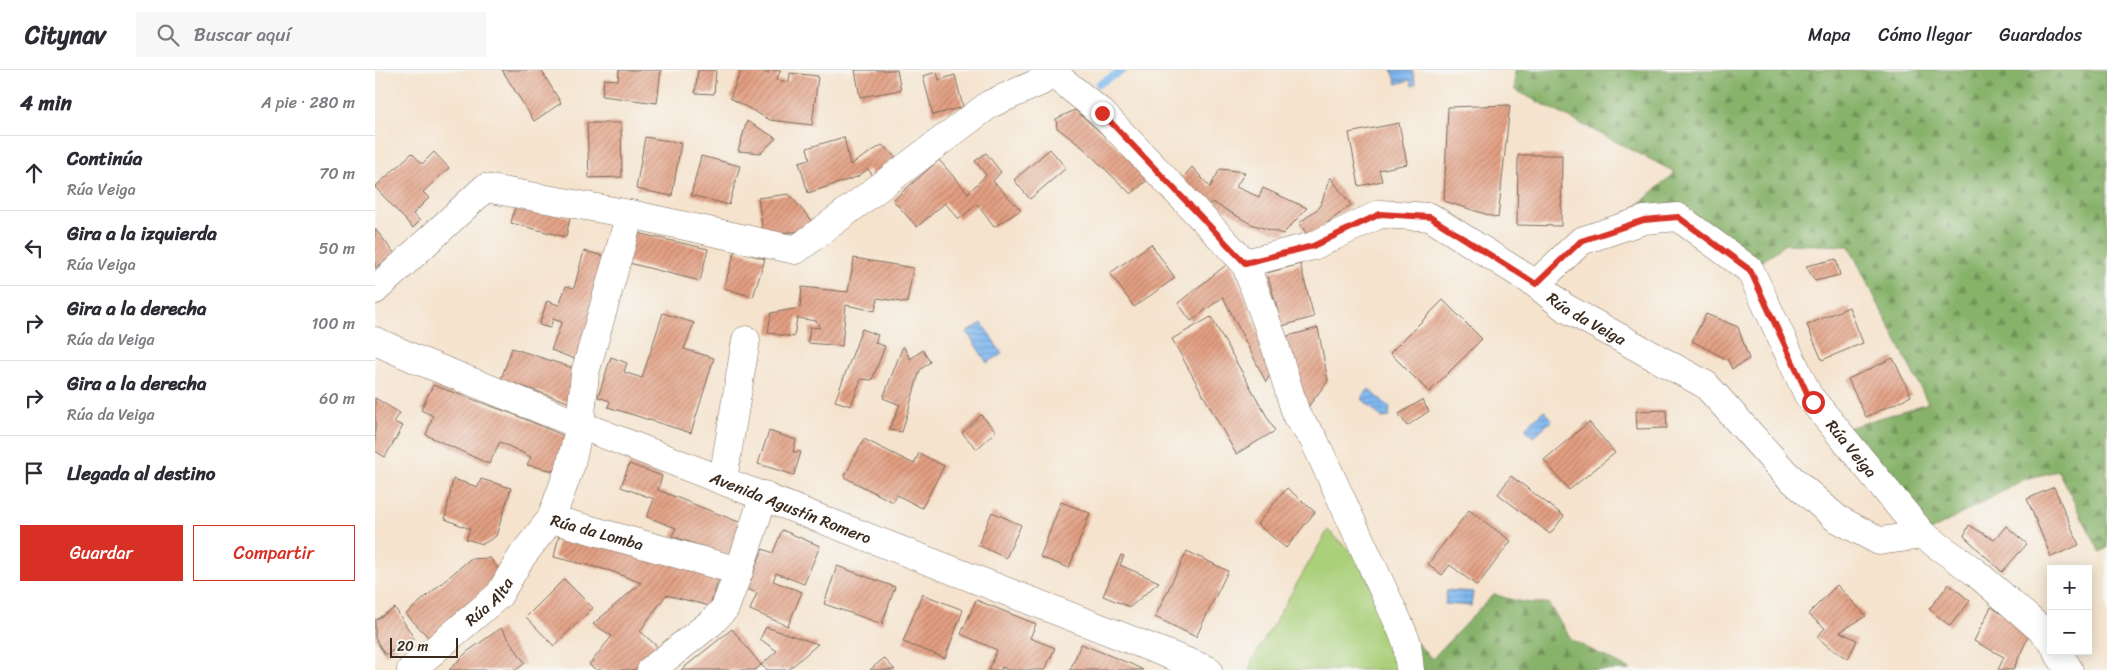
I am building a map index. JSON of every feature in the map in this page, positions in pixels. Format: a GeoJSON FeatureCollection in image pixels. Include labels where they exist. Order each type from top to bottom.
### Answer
{"type":"FeatureCollection","features":[{"type":"Feature","properties":{"kind":"street"},"geometry":{"type":"LineString","coordinates":[[375,290],[485,188],[630,214],[796,250],[990,104],[1040,82],[1052,72],[1102,113],[1245,263],[1274,342],[1297,416],[1313,438],[1379,578],[1407,643],[1410,670]]}},
{"type":"Feature","properties":{"kind":"street","name":"Rúa da Lomba"},"geometry":{"type":"LineString","coordinates":[[630,214],[585,373],[580,425],[570,466],[551,519],[739,571]]}},
{"type":"Feature","properties":{"kind":"street","name":"Rúa da Veiga"},"geometry":{"type":"LineString","coordinates":[[1245,263],[1313,246],[1380,214],[1430,217],[1536,284],[1563,306],[1706,385],[1786,474],[1836,518],[1879,541],[1923,535]]}},
{"type":"Feature","properties":{"kind":"street","name":"Rúa Veiga"},"geometry":{"type":"LineString","coordinates":[[1536,284],[1581,241],[1644,220],[1678,217],[1750,270],[1808,395],[1923,535],[1975,572],[2047,636]]}},
{"type":"Feature","properties":{"kind":"street"},"geometry":{"type":"LineString","coordinates":[[723,480],[746,340]]}},
{"type":"Feature","properties":{"kind":"street","name":"Avenida Agustín Romero"},"geometry":{"type":"LineString","coordinates":[[375,341],[580,425],[764,495],[1208,670]]}},
{"type":"Feature","properties":{"kind":"street"},"geometry":{"type":"LineString","coordinates":[[651,670],[712,622],[725,608],[764,495]]}},
{"type":"Feature","properties":{"kind":"street","name":"Rúa Alta"},"geometry":{"type":"LineString","coordinates":[[411,670],[499,595],[522,556],[551,519]]}},
{"type":"Feature","properties":{"kind":"street"},"geometry":{"type":"LineString","coordinates":[[2060,655],[2069,670]]}},
{"type":"Feature","properties":{"kind":"green space"},"geometry":{"type":"Polygon","coordinates":[[[1515,70],[2107,70],[2107,548],[2100,552],[2058,471],[2025,479],[1923,535],[1842,430],[1928,403],[1849,246],[1785,244],[1750,270],[1678,217],[1608,232],[1675,172],[1515,90],[1515,70]]]}},
{"type":"Feature","properties":{"kind":"green space"},"geometry":{"type":"Polygon","coordinates":[[[1328,530],[1358,559],[1410,670],[1249,670],[1252,661],[1328,530]]]}},
{"type":"Feature","properties":{"kind":"green space"},"geometry":{"type":"Polygon","coordinates":[[[1494,594],[1521,602],[1548,603],[1572,640],[1631,670],[1410,670],[1399,624],[1432,659],[1494,594]]]}},
{"type":"Feature","properties":{"kind":"water"},"geometry":{"type":"Polygon","coordinates":[[[1392,70],[1412,70],[1416,84],[1412,86],[1410,80],[1397,84],[1392,70]]]}},
{"type":"Feature","properties":{"kind":"water"},"geometry":{"type":"Polygon","coordinates":[[[982,323],[1002,354],[987,363],[967,332],[982,323]]]}},
{"type":"Feature","properties":{"kind":"water"},"geometry":{"type":"Polygon","coordinates":[[[1369,389],[1391,409],[1389,410],[1390,417],[1382,418],[1361,398],[1369,389]]]}},
{"type":"Feature","properties":{"kind":"water"},"geometry":{"type":"Polygon","coordinates":[[[1544,410],[1552,420],[1533,437],[1525,428],[1544,410]]]}},
{"type":"Feature","properties":{"kind":"water"},"geometry":{"type":"Polygon","coordinates":[[[1447,590],[1473,592],[1471,606],[1445,604],[1447,590]]]}},
{"type":"Feature","properties":{"kind":"building"},"geometry":{"type":"Polygon","coordinates":[[[502,70],[541,70],[561,103],[534,121],[502,70]]]}},
{"type":"Feature","properties":{"kind":"building"},"geometry":{"type":"Polygon","coordinates":[[[619,70],[661,70],[657,103],[602,96],[604,79],[618,80],[619,70]]]}},
{"type":"Feature","properties":{"kind":"building"},"geometry":{"type":"Polygon","coordinates":[[[698,70],[716,70],[714,94],[695,93],[698,70]]]}},
{"type":"Feature","properties":{"kind":"building"},"geometry":{"type":"Polygon","coordinates":[[[741,70],[761,70],[768,74],[770,70],[781,70],[776,80],[789,82],[790,73],[818,76],[812,125],[770,120],[730,98],[741,70]]]}},
{"type":"Feature","properties":{"kind":"building"},"geometry":{"type":"Polygon","coordinates":[[[855,70],[897,70],[901,90],[860,97],[855,70]]]}},
{"type":"Feature","properties":{"kind":"building"},"geometry":{"type":"Polygon","coordinates":[[[937,72],[939,80],[955,75],[963,107],[933,115],[923,76],[937,72]]]}},
{"type":"Feature","properties":{"kind":"building"},"geometry":{"type":"Polygon","coordinates":[[[1510,105],[1498,218],[1444,201],[1448,107],[1510,105]]]}},
{"type":"Feature","properties":{"kind":"building"},"geometry":{"type":"Polygon","coordinates":[[[1075,110],[1151,177],[1131,194],[1081,146],[1057,128],[1056,119],[1075,110]]]}},
{"type":"Feature","properties":{"kind":"building"},"geometry":{"type":"Polygon","coordinates":[[[747,121],[776,138],[761,153],[738,151],[747,121]]]}},
{"type":"Feature","properties":{"kind":"building"},"geometry":{"type":"Polygon","coordinates":[[[587,123],[621,123],[622,177],[589,178],[587,123]]]}},
{"type":"Feature","properties":{"kind":"building"},"geometry":{"type":"Polygon","coordinates":[[[1399,123],[1407,164],[1379,170],[1382,181],[1359,186],[1349,133],[1399,123]]]}},
{"type":"Feature","properties":{"kind":"building"},"geometry":{"type":"Polygon","coordinates":[[[645,137],[681,143],[672,196],[636,189],[645,137]]]}},
{"type":"Feature","properties":{"kind":"building"},"geometry":{"type":"Polygon","coordinates":[[[844,137],[850,165],[882,145],[899,160],[873,176],[868,169],[857,177],[808,193],[799,162],[810,159],[807,148],[844,137]]]}},
{"type":"Feature","properties":{"kind":"building"},"geometry":{"type":"Polygon","coordinates":[[[1050,149],[1066,168],[1030,199],[1014,180],[1050,149]]]}},
{"type":"Feature","properties":{"kind":"building"},"geometry":{"type":"Polygon","coordinates":[[[434,152],[449,168],[423,192],[429,198],[413,214],[420,221],[413,228],[375,187],[412,153],[422,164],[434,152]]]}},
{"type":"Feature","properties":{"kind":"building"},"geometry":{"type":"Polygon","coordinates":[[[986,153],[1001,172],[993,181],[1021,210],[994,227],[977,204],[959,219],[945,203],[917,227],[893,200],[939,160],[968,193],[986,175],[975,161],[986,153]]]}},
{"type":"Feature","properties":{"kind":"building"},"geometry":{"type":"Polygon","coordinates":[[[1518,155],[1562,155],[1561,226],[1517,225],[1518,155]]]}},
{"type":"Feature","properties":{"kind":"building"},"geometry":{"type":"Polygon","coordinates":[[[701,156],[740,166],[729,205],[691,195],[701,156]]]}},
{"type":"Feature","properties":{"kind":"building"},"geometry":{"type":"Polygon","coordinates":[[[1192,167],[1210,187],[1220,169],[1245,172],[1236,187],[1259,197],[1263,188],[1307,208],[1283,234],[1251,224],[1212,202],[1203,208],[1179,182],[1192,167]]]}},
{"type":"Feature","properties":{"kind":"building"},"geometry":{"type":"Polygon","coordinates":[[[1330,177],[1351,205],[1309,237],[1299,223],[1320,207],[1330,177]]]}},
{"type":"Feature","properties":{"kind":"building"},"geometry":{"type":"Polygon","coordinates":[[[789,194],[816,226],[795,232],[763,233],[758,198],[789,194]]]}},
{"type":"Feature","properties":{"kind":"building"},"geometry":{"type":"Polygon","coordinates":[[[516,203],[570,217],[566,237],[511,223],[516,203]]]}},
{"type":"Feature","properties":{"kind":"building"},"geometry":{"type":"Polygon","coordinates":[[[375,229],[395,254],[375,268],[375,229]]]}},
{"type":"Feature","properties":{"kind":"building"},"geometry":{"type":"Polygon","coordinates":[[[632,232],[708,249],[700,281],[625,262],[632,232]]]}},
{"type":"Feature","properties":{"kind":"building"},"geometry":{"type":"Polygon","coordinates":[[[1151,244],[1175,278],[1134,307],[1110,273],[1151,244]]]}},
{"type":"Feature","properties":{"kind":"building"},"geometry":{"type":"Polygon","coordinates":[[[735,250],[765,259],[753,297],[724,288],[735,250]]]}},
{"type":"Feature","properties":{"kind":"building"},"geometry":{"type":"Polygon","coordinates":[[[584,251],[611,258],[580,361],[551,350],[562,322],[553,319],[550,328],[539,325],[547,301],[559,305],[566,286],[574,288],[584,251]]]}},
{"type":"Feature","properties":{"kind":"building"},"geometry":{"type":"Polygon","coordinates":[[[854,258],[913,268],[907,303],[878,298],[875,311],[846,305],[842,346],[808,343],[810,327],[820,328],[816,321],[797,318],[794,337],[768,333],[771,313],[800,308],[802,287],[848,292],[854,258]]]}},
{"type":"Feature","properties":{"kind":"building"},"geometry":{"type":"Polygon","coordinates":[[[1836,259],[1840,275],[1815,281],[1806,266],[1836,259]]]}},
{"type":"Feature","properties":{"kind":"building"},"geometry":{"type":"Polygon","coordinates":[[[1230,262],[1273,370],[1266,382],[1223,297],[1191,321],[1178,303],[1230,262]]]}},
{"type":"Feature","properties":{"kind":"building"},"geometry":{"type":"Polygon","coordinates":[[[1300,264],[1314,317],[1282,326],[1267,273],[1300,264]]]}},
{"type":"Feature","properties":{"kind":"building"},"geometry":{"type":"Polygon","coordinates":[[[1443,300],[1482,339],[1429,392],[1390,353],[1443,300]]]}},
{"type":"Feature","properties":{"kind":"building"},"geometry":{"type":"Polygon","coordinates":[[[1849,307],[1863,343],[1822,360],[1807,325],[1849,307]]]}},
{"type":"Feature","properties":{"kind":"building"},"geometry":{"type":"Polygon","coordinates":[[[663,313],[694,323],[684,349],[714,358],[691,433],[608,407],[610,401],[598,397],[611,357],[627,363],[624,372],[642,378],[663,313]]]}},
{"type":"Feature","properties":{"kind":"building"},"geometry":{"type":"Polygon","coordinates":[[[1706,314],[1738,327],[1749,359],[1732,369],[1728,360],[1692,341],[1706,314]]]}},
{"type":"Feature","properties":{"kind":"building"},"geometry":{"type":"Polygon","coordinates":[[[1211,317],[1275,431],[1236,454],[1172,339],[1211,317]]]}},
{"type":"Feature","properties":{"kind":"building"},"geometry":{"type":"Polygon","coordinates":[[[1318,328],[1328,381],[1307,408],[1284,337],[1318,328]]]}},
{"type":"Feature","properties":{"kind":"building"},"geometry":{"type":"Polygon","coordinates":[[[862,329],[878,335],[875,343],[885,346],[872,380],[861,379],[851,406],[835,401],[862,329]]]}},
{"type":"Feature","properties":{"kind":"building"},"geometry":{"type":"Polygon","coordinates":[[[903,346],[910,359],[923,350],[930,362],[920,370],[902,432],[889,430],[900,405],[883,398],[903,346]]]}},
{"type":"Feature","properties":{"kind":"building"},"geometry":{"type":"Polygon","coordinates":[[[512,348],[579,370],[568,402],[501,379],[512,348]]]}},
{"type":"Feature","properties":{"kind":"building"},"geometry":{"type":"Polygon","coordinates":[[[1893,358],[1911,396],[1866,417],[1848,379],[1893,358]]]}},
{"type":"Feature","properties":{"kind":"building"},"geometry":{"type":"Polygon","coordinates":[[[433,385],[513,414],[571,439],[559,472],[527,465],[531,457],[500,442],[489,464],[426,435],[433,416],[421,410],[433,385]]]}},
{"type":"Feature","properties":{"kind":"building"},"geometry":{"type":"Polygon","coordinates":[[[375,398],[400,413],[394,422],[403,426],[385,457],[375,451],[375,398]]]}},
{"type":"Feature","properties":{"kind":"building"},"geometry":{"type":"Polygon","coordinates":[[[1422,400],[1429,411],[1407,426],[1399,414],[1422,400]]]}},
{"type":"Feature","properties":{"kind":"building"},"geometry":{"type":"Polygon","coordinates":[[[1666,410],[1667,428],[1637,429],[1636,411],[1666,410]]]}},
{"type":"Feature","properties":{"kind":"building"},"geometry":{"type":"Polygon","coordinates":[[[981,415],[996,431],[977,449],[962,433],[981,415]]]}},
{"type":"Feature","properties":{"kind":"building"},"geometry":{"type":"Polygon","coordinates":[[[1589,422],[1615,453],[1569,490],[1544,460],[1589,422]]]}},
{"type":"Feature","properties":{"kind":"building"},"geometry":{"type":"Polygon","coordinates":[[[769,431],[796,440],[793,452],[801,452],[794,475],[758,464],[769,431]]]}},
{"type":"Feature","properties":{"kind":"building"},"geometry":{"type":"Polygon","coordinates":[[[864,439],[914,464],[919,453],[944,466],[922,508],[897,495],[893,502],[844,477],[864,439]]]}},
{"type":"Feature","properties":{"kind":"building"},"geometry":{"type":"Polygon","coordinates":[[[629,464],[662,476],[658,490],[744,524],[732,557],[672,536],[676,528],[647,517],[654,499],[621,487],[629,464]]]}},
{"type":"Feature","properties":{"kind":"building"},"geometry":{"type":"Polygon","coordinates":[[[1511,476],[1564,516],[1550,534],[1498,494],[1511,476]]]}},
{"type":"Feature","properties":{"kind":"building"},"geometry":{"type":"Polygon","coordinates":[[[453,479],[478,487],[481,479],[511,488],[496,536],[483,544],[466,539],[470,529],[445,519],[453,479]]]}},
{"type":"Feature","properties":{"kind":"building"},"geometry":{"type":"Polygon","coordinates":[[[2054,487],[2079,545],[2051,557],[2027,499],[2054,487]]]}},
{"type":"Feature","properties":{"kind":"building"},"geometry":{"type":"Polygon","coordinates":[[[1287,488],[1315,512],[1286,548],[1257,524],[1287,488]]]}},
{"type":"Feature","properties":{"kind":"building"},"geometry":{"type":"Polygon","coordinates":[[[1061,502],[1090,513],[1069,568],[1040,557],[1061,502]]]}},
{"type":"Feature","properties":{"kind":"building"},"geometry":{"type":"Polygon","coordinates":[[[1469,510],[1511,541],[1477,586],[1450,565],[1442,575],[1428,564],[1469,510]]]}},
{"type":"Feature","properties":{"kind":"building"},"geometry":{"type":"Polygon","coordinates":[[[992,512],[1021,525],[1006,558],[978,545],[992,512]]]}},
{"type":"Feature","properties":{"kind":"building"},"geometry":{"type":"Polygon","coordinates":[[[1969,525],[1994,540],[2006,526],[2027,544],[2002,572],[1964,536],[1969,525]]]}},
{"type":"Feature","properties":{"kind":"building"},"geometry":{"type":"Polygon","coordinates":[[[782,530],[820,546],[804,584],[776,573],[773,581],[802,592],[788,626],[750,610],[757,593],[747,589],[763,549],[773,553],[782,530]]]}},
{"type":"Feature","properties":{"kind":"building"},"geometry":{"type":"Polygon","coordinates":[[[560,531],[720,575],[710,606],[666,595],[640,631],[661,650],[636,670],[597,670],[589,665],[612,636],[593,624],[641,583],[611,571],[554,557],[560,531]]]}},
{"type":"Feature","properties":{"kind":"building"},"geometry":{"type":"Polygon","coordinates":[[[1187,551],[1228,571],[1196,637],[1155,617],[1187,551]]]}},
{"type":"Feature","properties":{"kind":"building"},"geometry":{"type":"Polygon","coordinates":[[[1121,555],[1124,556],[1120,565],[1159,582],[1130,607],[1103,596],[1121,555]]]}},
{"type":"Feature","properties":{"kind":"building"},"geometry":{"type":"Polygon","coordinates":[[[490,558],[502,574],[430,639],[406,614],[470,559],[490,558]]]}},
{"type":"Feature","properties":{"kind":"building"},"geometry":{"type":"Polygon","coordinates":[[[837,566],[895,587],[882,624],[824,604],[837,566]]]}},
{"type":"Feature","properties":{"kind":"building"},"geometry":{"type":"Polygon","coordinates":[[[564,579],[593,608],[554,646],[526,617],[564,579]]]}},
{"type":"Feature","properties":{"kind":"building"},"geometry":{"type":"Polygon","coordinates":[[[1949,584],[1970,601],[1950,626],[1929,609],[1949,584]]]}},
{"type":"Feature","properties":{"kind":"building"},"geometry":{"type":"Polygon","coordinates":[[[1837,585],[1866,616],[1840,632],[1857,640],[1848,659],[1817,637],[1825,628],[1808,614],[1837,585]]]}},
{"type":"Feature","properties":{"kind":"building"},"geometry":{"type":"Polygon","coordinates":[[[922,594],[963,610],[945,658],[903,642],[922,594]]]}},
{"type":"Feature","properties":{"kind":"building"},"geometry":{"type":"Polygon","coordinates":[[[976,600],[1036,624],[1030,638],[1055,648],[1045,670],[1008,670],[1002,667],[1001,670],[989,670],[997,650],[961,634],[976,600]]]}},
{"type":"Feature","properties":{"kind":"building"},"geometry":{"type":"Polygon","coordinates":[[[1991,607],[2030,633],[2013,670],[1998,670],[2004,657],[1974,641],[1991,607]]]}},
{"type":"Feature","properties":{"kind":"building"},"geometry":{"type":"Polygon","coordinates":[[[395,608],[414,638],[385,655],[375,638],[375,620],[395,608]]]}},
{"type":"Feature","properties":{"kind":"building"},"geometry":{"type":"Polygon","coordinates":[[[766,627],[818,644],[788,670],[768,670],[761,665],[777,651],[760,639],[766,627]]]}},
{"type":"Feature","properties":{"kind":"building"},"geometry":{"type":"Polygon","coordinates":[[[501,628],[525,663],[516,670],[449,670],[467,652],[501,628]]]}},
{"type":"Feature","properties":{"kind":"building"},"geometry":{"type":"Polygon","coordinates":[[[732,629],[761,665],[755,670],[681,670],[732,629]]]}},
{"type":"Feature","properties":{"kind":"building"},"geometry":{"type":"Polygon","coordinates":[[[1081,644],[1131,664],[1143,670],[1070,670],[1081,644]]]}},
{"type":"Feature","properties":{"kind":"building"},"geometry":{"type":"Polygon","coordinates":[[[884,658],[895,670],[870,670],[884,658]]]}},
{"type":"Feature","properties":{"kind":"waterway"},"geometry":{"type":"LineString","coordinates":[[1099,84],[1124,70]]}},
{"type":"Feature","properties":{"kind":"route"},"geometry":{"type":"LineString","coordinates":[[1102,113],[1245,263],[1313,246],[1380,214],[1430,217],[1536,284],[1581,241],[1644,220],[1678,217],[1750,270],[1813,402]]}}]}
